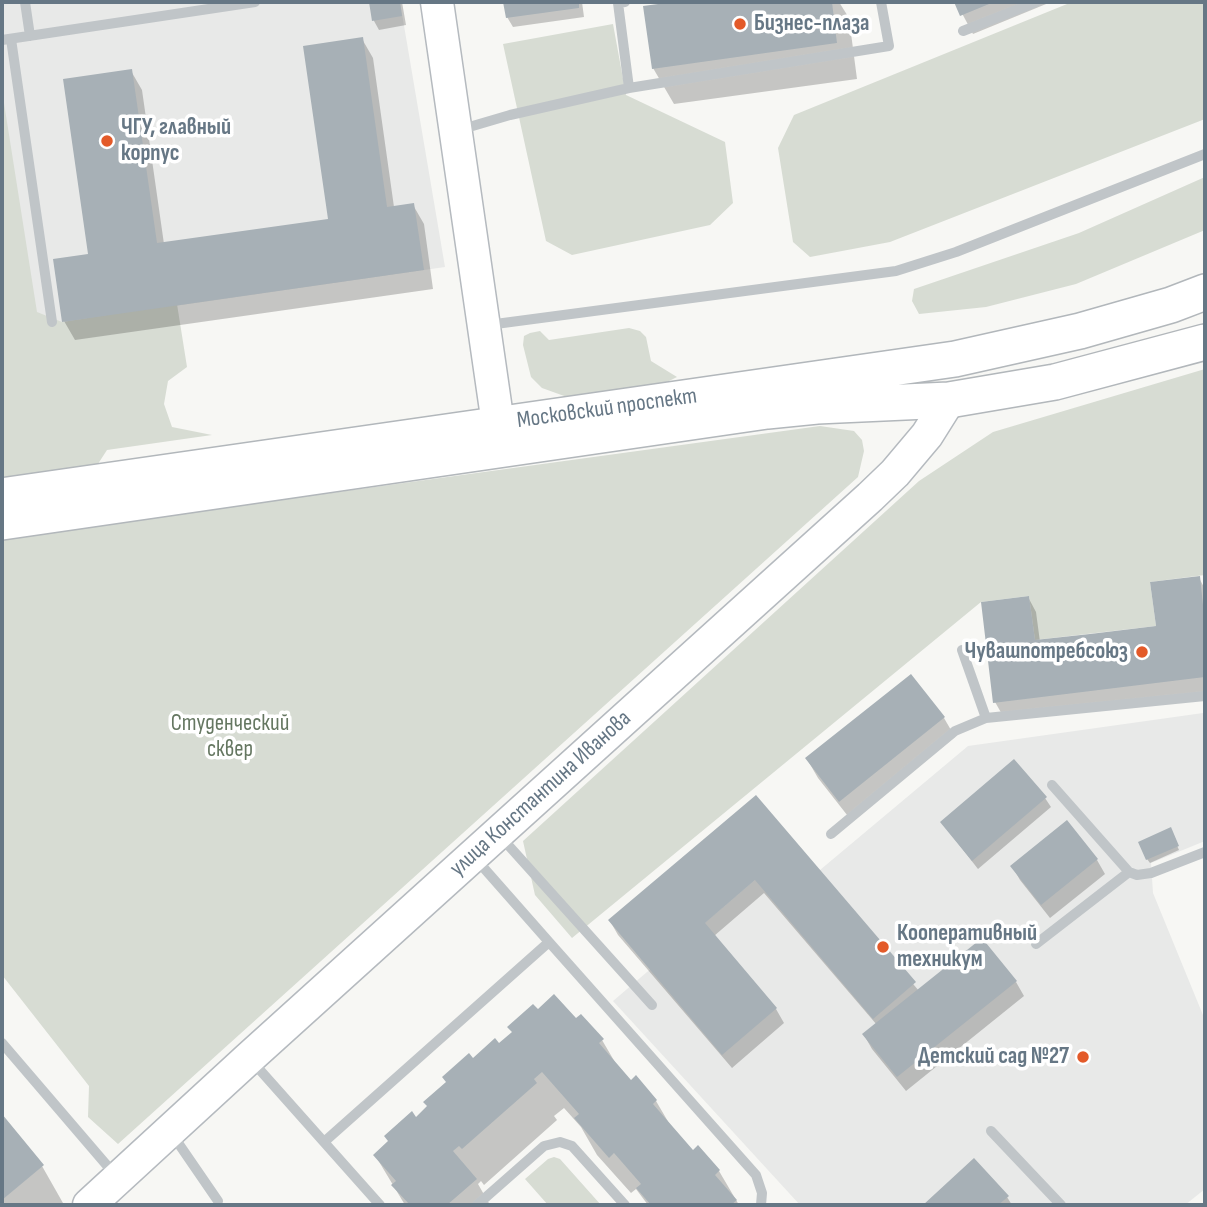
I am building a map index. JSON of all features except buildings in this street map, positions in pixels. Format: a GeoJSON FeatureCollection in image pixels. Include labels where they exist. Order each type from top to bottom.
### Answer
{"type":"FeatureCollection","features":[{"type":"Feature","properties":{"kind":"main road","name":"Московский проспект"},"geometry":{"type":"LineString","coordinates":[[2,496],[955,359],[1080,331],[1171,305],[1205,292]]}},
{"type":"Feature","properties":{"kind":"main road","name":"Московский проспект"},"geometry":{"type":"LineString","coordinates":[[2,522],[767,411],[831,405],[949,400],[1055,382],[1205,342]]}},
{"type":"Feature","properties":{"kind":"main road","name":"улица Константина Иванова"},"geometry":{"type":"LineString","coordinates":[[949,400],[955,359]]}},
{"type":"Feature","properties":{"kind":"street"},"geometry":{"type":"LineString","coordinates":[[437,2],[498,424]]}},
{"type":"Feature","properties":{"kind":"street","name":"улица Константина Иванова"},"geometry":{"type":"LineString","coordinates":[[89,1205],[887,481],[927,435],[949,400]]}},
{"type":"Feature","properties":{"kind":"lane"},"geometry":{"type":"LineString","coordinates":[[25,2],[30,36]]}},
{"type":"Feature","properties":{"kind":"lane"},"geometry":{"type":"LineString","coordinates":[[52,323],[6,39],[200,6],[255,2]]}},
{"type":"Feature","properties":{"kind":"lane"},"geometry":{"type":"LineString","coordinates":[[625,2],[618,3],[629,88]]}},
{"type":"Feature","properties":{"kind":"lane"},"geometry":{"type":"LineString","coordinates":[[455,131],[510,115],[629,88],[889,46],[881,2]]}},
{"type":"Feature","properties":{"kind":"lane"},"geometry":{"type":"LineString","coordinates":[[964,31],[1037,2]]}},
{"type":"Feature","properties":{"kind":"lane"},"geometry":{"type":"LineString","coordinates":[[485,326],[896,271],[956,253],[1205,154]]}},
{"type":"Feature","properties":{"kind":"lane"},"geometry":{"type":"LineString","coordinates":[[962,650],[986,718]]}},
{"type":"Feature","properties":{"kind":"lane"},"geometry":{"type":"LineString","coordinates":[[831,834],[955,731],[986,718],[1205,696]]}},
{"type":"Feature","properties":{"kind":"lane"},"geometry":{"type":"LineString","coordinates":[[1052,785],[1129,872],[1137,875],[1151,873],[1205,852]]}},
{"type":"Feature","properties":{"kind":"lane"},"geometry":{"type":"LineString","coordinates":[[498,834],[652,1006]]}},
{"type":"Feature","properties":{"kind":"lane"},"geometry":{"type":"LineString","coordinates":[[473,856],[756,1175],[762,1193],[761,1205]]}},
{"type":"Feature","properties":{"kind":"lane"},"geometry":{"type":"LineString","coordinates":[[1036,944],[1129,872]]}},
{"type":"Feature","properties":{"kind":"lane"},"geometry":{"type":"LineString","coordinates":[[324,1142],[549,942]]}},
{"type":"Feature","properties":{"kind":"lane"},"geometry":{"type":"LineString","coordinates":[[2,1042],[118,1179]]}},
{"type":"Feature","properties":{"kind":"lane"},"geometry":{"type":"LineString","coordinates":[[249,1058],[380,1205]]}},
{"type":"Feature","properties":{"kind":"lane"},"geometry":{"type":"LineString","coordinates":[[992,1131],[1061,1205]]}},
{"type":"Feature","properties":{"kind":"lane"},"geometry":{"type":"LineString","coordinates":[[170,1132],[218,1201]]}},
{"type":"Feature","properties":{"kind":"lane"},"geometry":{"type":"LineString","coordinates":[[477,1205],[544,1146],[560,1142],[572,1146],[625,1205]]}},
{"type":"Feature","properties":{"kind":"shaded area"},"geometry":{"type":"Polygon","coordinates":[[[2,2],[400,2],[445,267],[2,331],[2,2]]]}},
{"type":"Feature","properties":{"kind":"shaded area","name":"Кооперативный техникум"},"geometry":{"type":"Polygon","coordinates":[[[1203,713],[1205,841],[1151,863],[1153,893],[1205,1020],[1205,1189],[1185,1205],[800,1205],[613,1001],[755,880],[820,870],[968,746],[1203,713]]]}},
{"type":"Feature","properties":{"kind":"green space"},"geometry":{"type":"Polygon","coordinates":[[[1072,2],[1205,2],[1205,119],[890,242],[810,257],[793,242],[778,148],[794,115],[1072,2]]]}},
{"type":"Feature","properties":{"kind":"green space"},"geometry":{"type":"Polygon","coordinates":[[[613,24],[626,95],[725,142],[733,203],[710,225],[572,255],[546,241],[503,44],[613,24]]]}},
{"type":"Feature","properties":{"kind":"green space"},"geometry":{"type":"Polygon","coordinates":[[[2,102],[37,312],[62,322],[177,304],[187,367],[168,381],[164,404],[172,427],[212,435],[107,450],[94,470],[2,483],[2,102]]]}},
{"type":"Feature","properties":{"kind":"green space"},"geometry":{"type":"Polygon","coordinates":[[[1205,177],[1205,230],[1076,284],[986,307],[919,314],[912,301],[914,289],[1079,233],[1205,177]]]}},
{"type":"Feature","properties":{"kind":"green space"},"geometry":{"type":"Polygon","coordinates":[[[629,328],[640,331],[646,337],[651,361],[677,377],[661,385],[567,397],[542,388],[531,377],[523,345],[524,336],[530,333],[540,331],[549,340],[629,328]]]}},
{"type":"Feature","properties":{"kind":"green space"},"geometry":{"type":"Polygon","coordinates":[[[1205,369],[1205,575],[1150,582],[1156,626],[1035,640],[1029,596],[981,602],[572,938],[535,895],[523,841],[919,481],[993,432],[1205,369]]]}},
{"type":"Feature","properties":{"kind":"green space","name":"Студенческий сквер"},"geometry":{"type":"Polygon","coordinates":[[[820,426],[854,431],[862,440],[864,451],[858,477],[118,1144],[88,1117],[89,1086],[2,975],[2,538],[820,426]]]}},
{"type":"Feature","properties":{"kind":"green space"},"geometry":{"type":"Polygon","coordinates":[[[554,1157],[560,1159],[601,1205],[548,1205],[525,1179],[554,1157]]]}},
{"type":"Feature","properties":{"kind":"place","name":"Бизнес-плаза"},"geometry":{"type":"Point","coordinates":[740,24]}},
{"type":"Feature","properties":{"kind":"place","name":"ЧГУ, главный корпус"},"geometry":{"type":"Point","coordinates":[107,141]}},
{"type":"Feature","properties":{"kind":"place","name":"Чувашпотребсоюз"},"geometry":{"type":"Point","coordinates":[1142,652]}},
{"type":"Feature","properties":{"kind":"place","name":"Кооперативный техникум"},"geometry":{"type":"Point","coordinates":[883,947]}},
{"type":"Feature","properties":{"kind":"place","name":"Детский сад №27"},"geometry":{"type":"Point","coordinates":[1083,1057]}}]}
